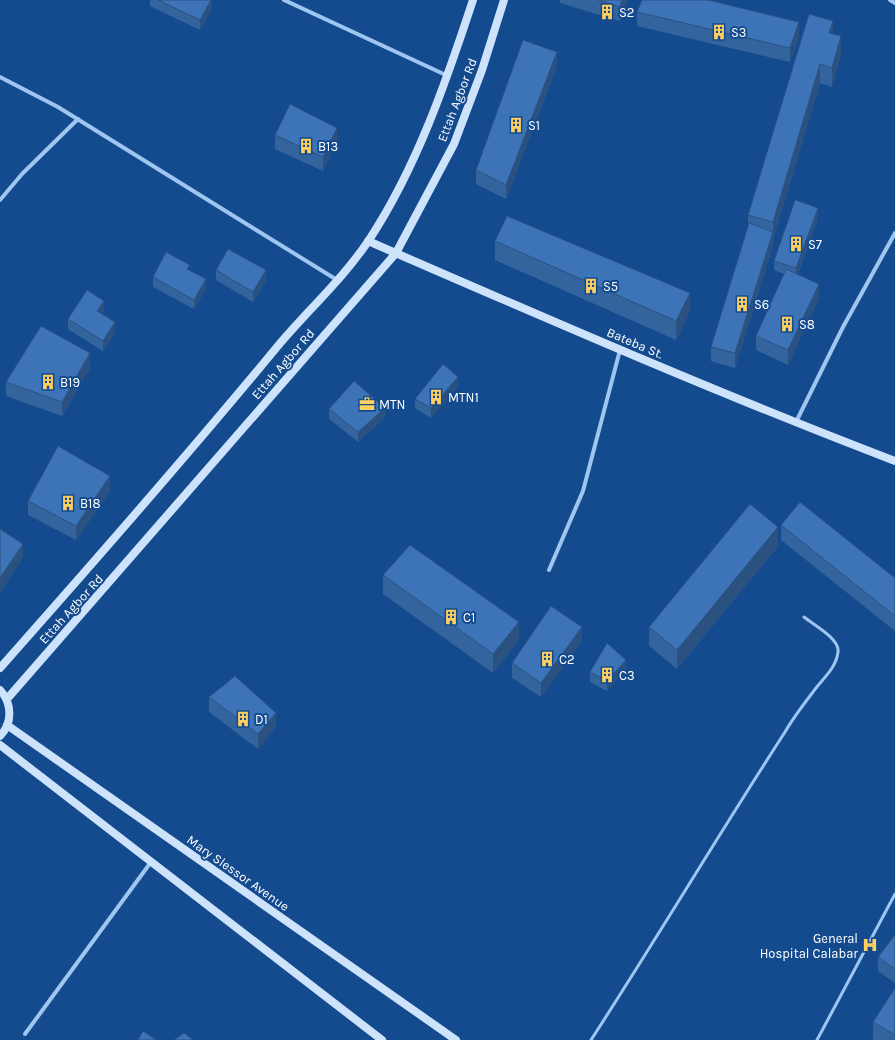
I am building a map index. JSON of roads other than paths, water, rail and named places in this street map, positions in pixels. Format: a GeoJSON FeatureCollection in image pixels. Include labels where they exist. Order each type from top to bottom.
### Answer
{"type":"FeatureCollection","features":[{"type":"Feature","properties":{"kind":"main road","name":"Ettah Agbor Rd"},"geometry":{"type":"LineString","coordinates":[[0,668],[127,524],[289,333],[337,280],[368,241],[405,176],[449,76],[473,0]]}},
{"type":"Feature","properties":{"kind":"main road","name":"Ettah Agbor Rd"},"geometry":{"type":"LineString","coordinates":[[7,699],[396,253],[454,144],[482,70],[504,0]]}},
{"type":"Feature","properties":{"kind":"main road","name":"Bateba St."},"geometry":{"type":"LineString","coordinates":[[368,241],[620,350],[795,422],[895,461]]}},
{"type":"Feature","properties":{"kind":"main road"},"geometry":{"type":"LineString","coordinates":[[0,690],[7,699],[10,707],[7,725],[0,736]]}},
{"type":"Feature","properties":{"kind":"main road","name":"Mary Slessor Avenue"},"geometry":{"type":"LineString","coordinates":[[7,725],[456,1040]]}},
{"type":"Feature","properties":{"kind":"main road"},"geometry":{"type":"LineString","coordinates":[[0,745],[382,1040]]}},
{"type":"Feature","properties":{"kind":"street"},"geometry":{"type":"LineString","coordinates":[[284,0],[449,76]]}},
{"type":"Feature","properties":{"kind":"street"},"geometry":{"type":"LineString","coordinates":[[890,0],[895,3]]}},
{"type":"Feature","properties":{"kind":"street"},"geometry":{"type":"LineString","coordinates":[[0,77],[78,119],[337,280]]}},
{"type":"Feature","properties":{"kind":"street"},"geometry":{"type":"LineString","coordinates":[[0,200],[22,174],[78,119]]}},
{"type":"Feature","properties":{"kind":"street"},"geometry":{"type":"LineString","coordinates":[[795,422],[843,327],[895,233]]}},
{"type":"Feature","properties":{"kind":"street"},"geometry":{"type":"LineString","coordinates":[[549,570],[582,491],[620,350]]}},
{"type":"Feature","properties":{"kind":"street"},"geometry":{"type":"LineString","coordinates":[[25,1034],[151,861]]}},
{"type":"Feature","properties":{"kind":"lane"},"geometry":{"type":"LineString","coordinates":[[591,1040],[648,952],[705,856],[786,730],[835,666],[839,651],[838,644],[829,635],[804,617]]}},
{"type":"Feature","properties":{"kind":"lane"},"geometry":{"type":"LineString","coordinates":[[817,1040],[895,894]]}},
{"type":"Feature","properties":{"kind":"place","name":"S2"},"geometry":{"type":"Point","coordinates":[607,12]}},
{"type":"Feature","properties":{"kind":"place","name":"S3"},"geometry":{"type":"Point","coordinates":[719,32]}},
{"type":"Feature","properties":{"kind":"place","name":"S1"},"geometry":{"type":"Point","coordinates":[516,125]}},
{"type":"Feature","properties":{"kind":"place","name":"B13"},"geometry":{"type":"Point","coordinates":[306,146]}},
{"type":"Feature","properties":{"kind":"place","name":"S7"},"geometry":{"type":"Point","coordinates":[796,244]}},
{"type":"Feature","properties":{"kind":"place","name":"S5"},"geometry":{"type":"Point","coordinates":[591,286]}},
{"type":"Feature","properties":{"kind":"place","name":"S6"},"geometry":{"type":"Point","coordinates":[742,304]}},
{"type":"Feature","properties":{"kind":"place","name":"S8"},"geometry":{"type":"Point","coordinates":[787,324]}},
{"type":"Feature","properties":{"kind":"place","name":"B19"},"geometry":{"type":"Point","coordinates":[48,382]}},
{"type":"Feature","properties":{"kind":"place","name":"MTN1"},"geometry":{"type":"Point","coordinates":[436,397]}},
{"type":"Feature","properties":{"kind":"place","name":"MTN"},"geometry":{"type":"Point","coordinates":[367,404]}},
{"type":"Feature","properties":{"kind":"place","name":"B18"},"geometry":{"type":"Point","coordinates":[68,503]}},
{"type":"Feature","properties":{"kind":"place","name":"C1"},"geometry":{"type":"Point","coordinates":[451,617]}},
{"type":"Feature","properties":{"kind":"place","name":"C2"},"geometry":{"type":"Point","coordinates":[547,659]}},
{"type":"Feature","properties":{"kind":"place","name":"C3"},"geometry":{"type":"Point","coordinates":[607,675]}},
{"type":"Feature","properties":{"kind":"place","name":"D1"},"geometry":{"type":"Point","coordinates":[243,719]}},
{"type":"Feature","properties":{"kind":"place","name":"General Hospital Calabar"},"geometry":{"type":"Point","coordinates":[870,945]}}]}
